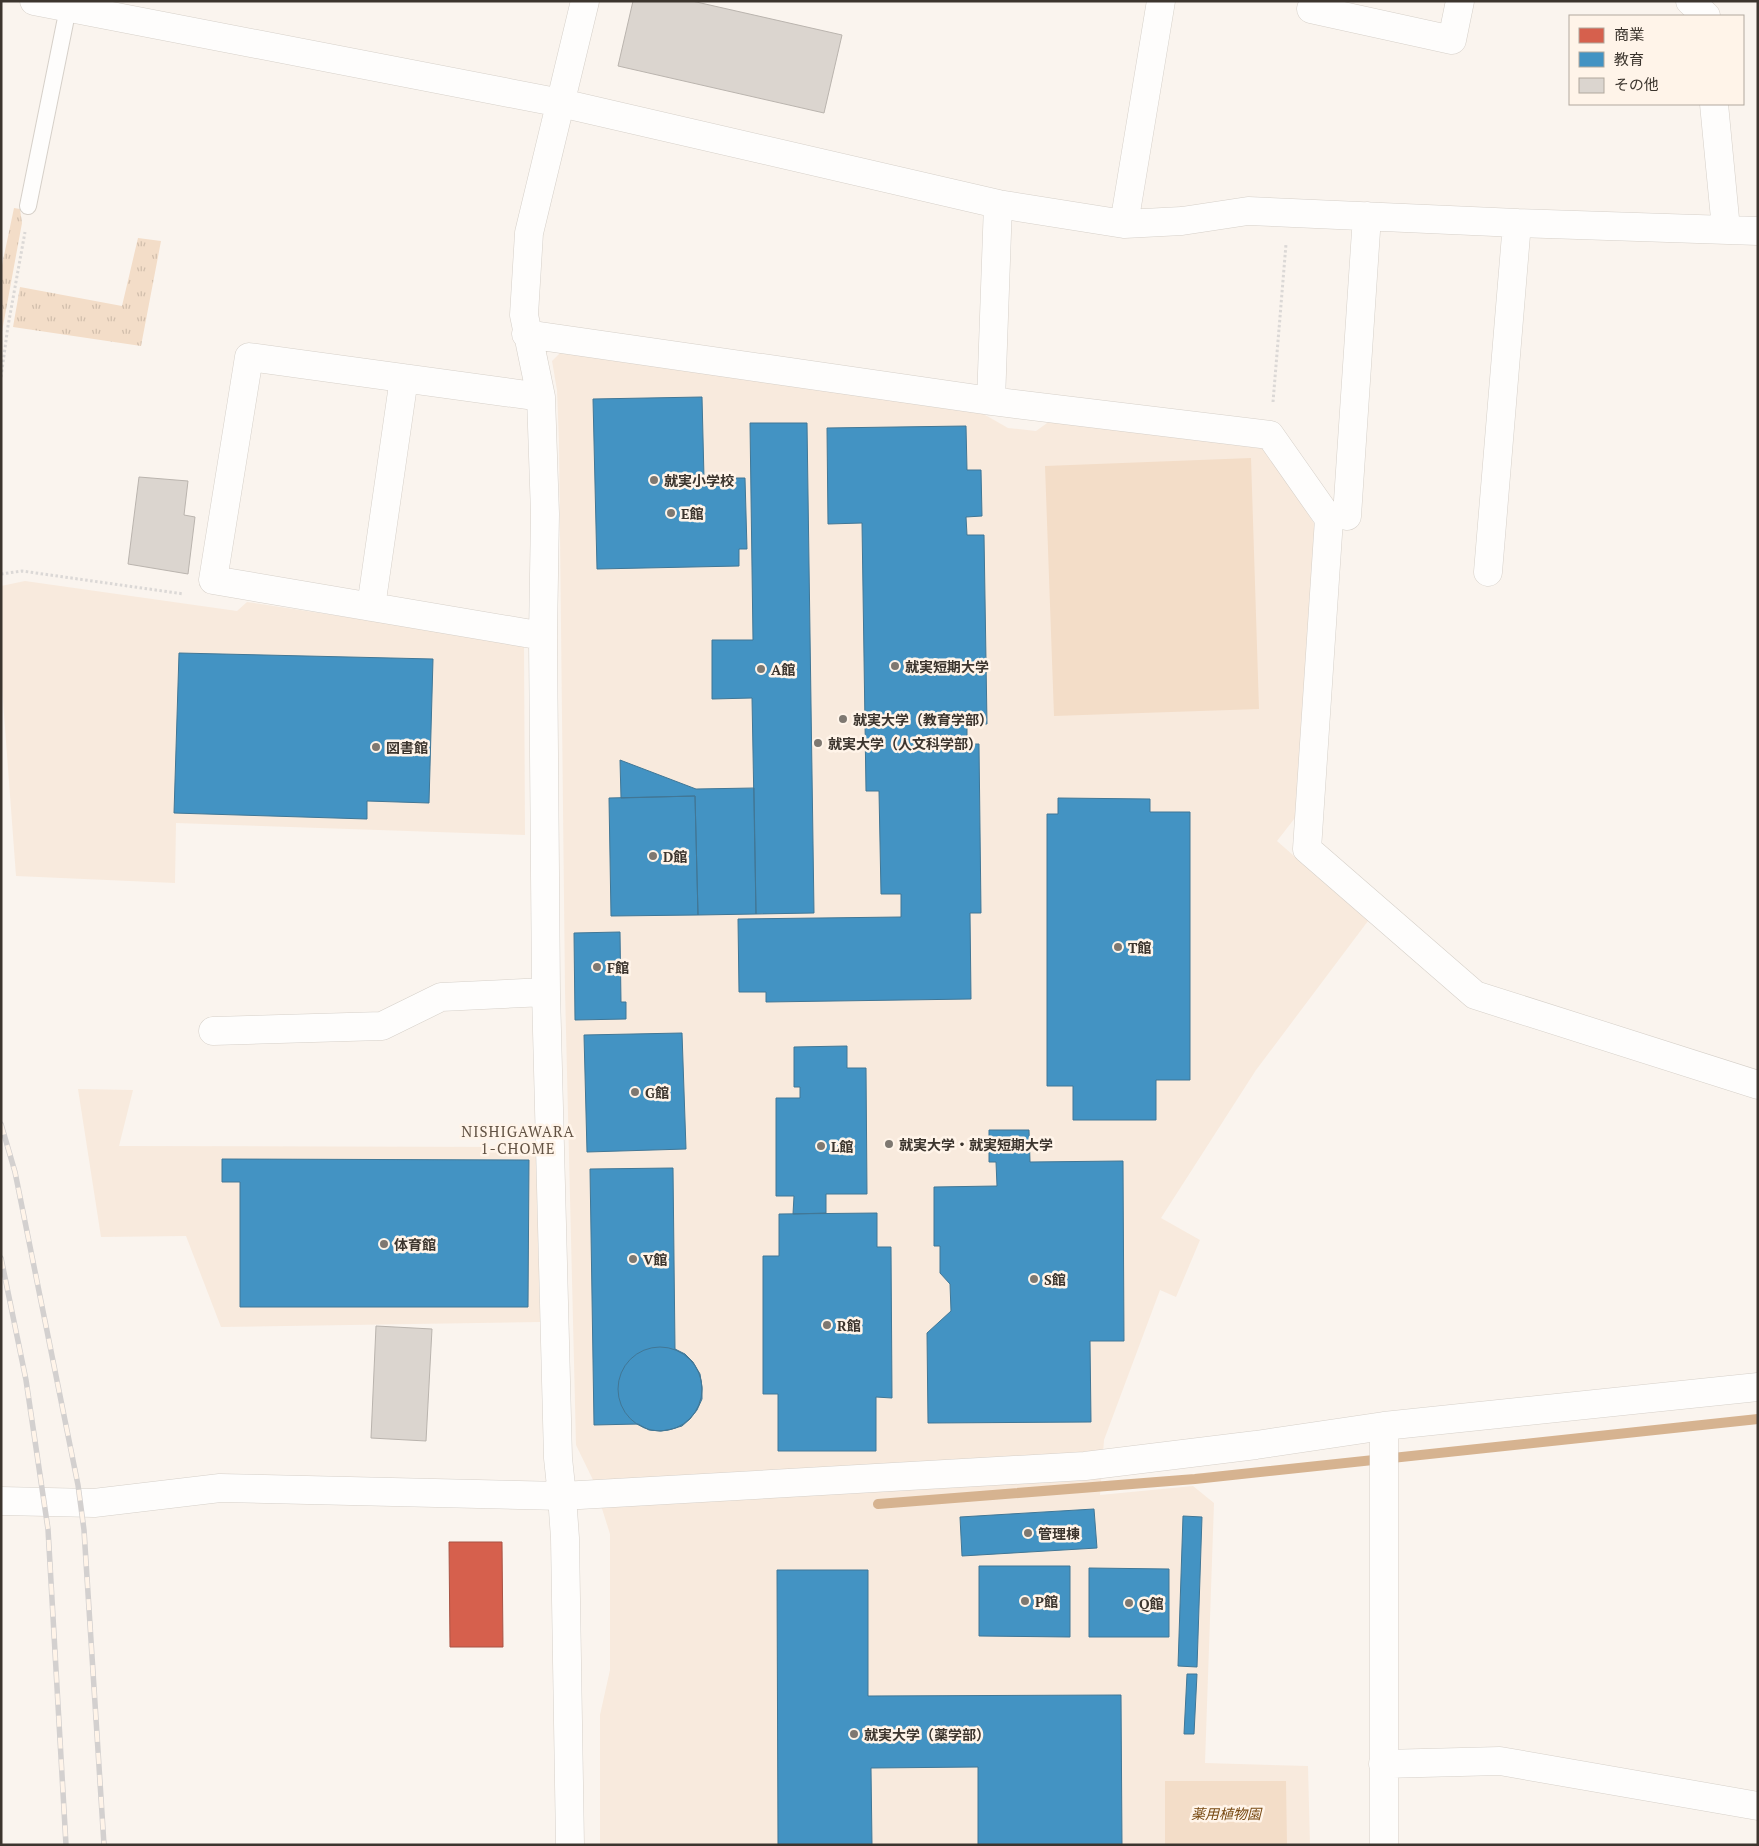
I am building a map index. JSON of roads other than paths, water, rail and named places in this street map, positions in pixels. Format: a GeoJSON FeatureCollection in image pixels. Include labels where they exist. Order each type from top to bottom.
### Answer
{"type":"FeatureCollection","features":[{"type":"Feature","properties":{"kind":"street"},"geometry":{"type":"LineString","coordinates":[[34,1],[65,5],[561,103],[998,204],[1124,224],[1182,221],[1248,211],[1758,231]]}},
{"type":"Feature","properties":{"kind":"street"},"geometry":{"type":"LineString","coordinates":[[570,1845],[565,1538],[558,1458],[546,992],[543,636],[545,514],[541,397],[526,334],[524,315],[529,233],[585,1]]}},
{"type":"Feature","properties":{"kind":"street"},"geometry":{"type":"LineString","coordinates":[[1124,224],[1161,1]]}},
{"type":"Feature","properties":{"kind":"street"},"geometry":{"type":"LineString","coordinates":[[1311,9],[1452,40],[1460,1]]}},
{"type":"Feature","properties":{"kind":"street"},"geometry":{"type":"LineString","coordinates":[[1690,1],[1705,15]]}},
{"type":"Feature","properties":{"kind":"street"},"geometry":{"type":"LineString","coordinates":[[1706,15],[1710,1]]}},
{"type":"Feature","properties":{"kind":"street"},"geometry":{"type":"LineString","coordinates":[[1714,105],[1726,229]]}},
{"type":"Feature","properties":{"kind":"street"},"geometry":{"type":"LineString","coordinates":[[991,401],[998,204]]}},
{"type":"Feature","properties":{"kind":"street"},"geometry":{"type":"LineString","coordinates":[[1347,516],[1367,216]]}},
{"type":"Feature","properties":{"kind":"street"},"geometry":{"type":"LineString","coordinates":[[1488,572],[1517,223]]}},
{"type":"Feature","properties":{"kind":"street"},"geometry":{"type":"LineString","coordinates":[[526,334],[991,401],[1270,435],[1329,520],[1307,849],[1475,995],[1758,1084]]}},
{"type":"Feature","properties":{"kind":"street"},"geometry":{"type":"LineString","coordinates":[[541,397],[249,357],[213,580],[543,636]]}},
{"type":"Feature","properties":{"kind":"street"},"geometry":{"type":"LineString","coordinates":[[371,607],[404,378]]}},
{"type":"Feature","properties":{"kind":"street"},"geometry":{"type":"LineString","coordinates":[[213,1031],[382,1026],[441,997],[546,992]]}},
{"type":"Feature","properties":{"kind":"street"},"geometry":{"type":"LineString","coordinates":[[1,1501],[94,1503],[220,1488],[562,1496],[1085,1466],[1256,1445],[1384,1426],[1758,1387]]}},
{"type":"Feature","properties":{"kind":"street"},"geometry":{"type":"LineString","coordinates":[[1384,1426],[1384,1845]]}},
{"type":"Feature","properties":{"kind":"street"},"geometry":{"type":"LineString","coordinates":[[1383,1764],[1500,1761],[1758,1806]]}},
{"type":"Feature","properties":{"kind":"lane"},"geometry":{"type":"LineString","coordinates":[[28,206],[65,5]]}},
{"type":"Feature","properties":{"kind":"waterway"},"geometry":{"type":"LineString","coordinates":[[878,1504],[1195,1479],[1758,1419]]}},
{"type":"Feature","properties":{"kind":"railway"},"geometry":{"type":"LineString","coordinates":[[1,1124],[15,1172],[78,1485],[84,1530],[104,1845]]}},
{"type":"Feature","properties":{"kind":"railway"},"geometry":{"type":"LineString","coordinates":[[1,1258],[26,1380],[48,1529],[66,1845]]}},
{"type":"Feature","properties":{"kind":"place","name":"就実小学校"},"geometry":{"type":"Point","coordinates":[654,480]}},
{"type":"Feature","properties":{"kind":"place","name":"E館"},"geometry":{"type":"Point","coordinates":[671,513]}},
{"type":"Feature","properties":{"kind":"place","name":"就実短期大学"},"geometry":{"type":"Point","coordinates":[895,666]}},
{"type":"Feature","properties":{"kind":"place","name":"A館"},"geometry":{"type":"Point","coordinates":[761,669]}},
{"type":"Feature","properties":{"kind":"place","name":"就実大学（教育学部）"},"geometry":{"type":"Point","coordinates":[843,719]}},
{"type":"Feature","properties":{"kind":"place","name":"就実大学（人文科学部）"},"geometry":{"type":"Point","coordinates":[818,743]}},
{"type":"Feature","properties":{"kind":"place","name":"図書館"},"geometry":{"type":"Point","coordinates":[376,747]}},
{"type":"Feature","properties":{"kind":"place","name":"D館"},"geometry":{"type":"Point","coordinates":[653,856]}},
{"type":"Feature","properties":{"kind":"place","name":"T館"},"geometry":{"type":"Point","coordinates":[1118,947]}},
{"type":"Feature","properties":{"kind":"place","name":"F館"},"geometry":{"type":"Point","coordinates":[597,967]}},
{"type":"Feature","properties":{"kind":"place","name":"G館"},"geometry":{"type":"Point","coordinates":[635,1092]}},
{"type":"Feature","properties":{"kind":"place","name":"就実大学・就実短期大学"},"geometry":{"type":"Point","coordinates":[889,1144]}},
{"type":"Feature","properties":{"kind":"place","name":"L館"},"geometry":{"type":"Point","coordinates":[821,1146]}},
{"type":"Feature","properties":{"kind":"place","name":"体育館"},"geometry":{"type":"Point","coordinates":[384,1244]}},
{"type":"Feature","properties":{"kind":"place","name":"V館"},"geometry":{"type":"Point","coordinates":[633,1259]}},
{"type":"Feature","properties":{"kind":"place","name":"S館"},"geometry":{"type":"Point","coordinates":[1034,1279]}},
{"type":"Feature","properties":{"kind":"place","name":"R館"},"geometry":{"type":"Point","coordinates":[827,1325]}},
{"type":"Feature","properties":{"kind":"place","name":"管理棟"},"geometry":{"type":"Point","coordinates":[1028,1533]}},
{"type":"Feature","properties":{"kind":"place","name":"P館"},"geometry":{"type":"Point","coordinates":[1025,1601]}},
{"type":"Feature","properties":{"kind":"place","name":"Q館"},"geometry":{"type":"Point","coordinates":[1129,1603]}},
{"type":"Feature","properties":{"kind":"place","name":"就実大学（薬学部）"},"geometry":{"type":"Point","coordinates":[854,1734]}},
{"type":"Feature","properties":{"kind":"district","name":"NISHIGAWARA 1-CHOME"},"geometry":{"type":"Point","coordinates":[518,1140]}},
{"type":"Feature","properties":{"kind":"park label","name":"薬用植物園"},"geometry":{"type":"Point","coordinates":[1226,1813]}}]}
